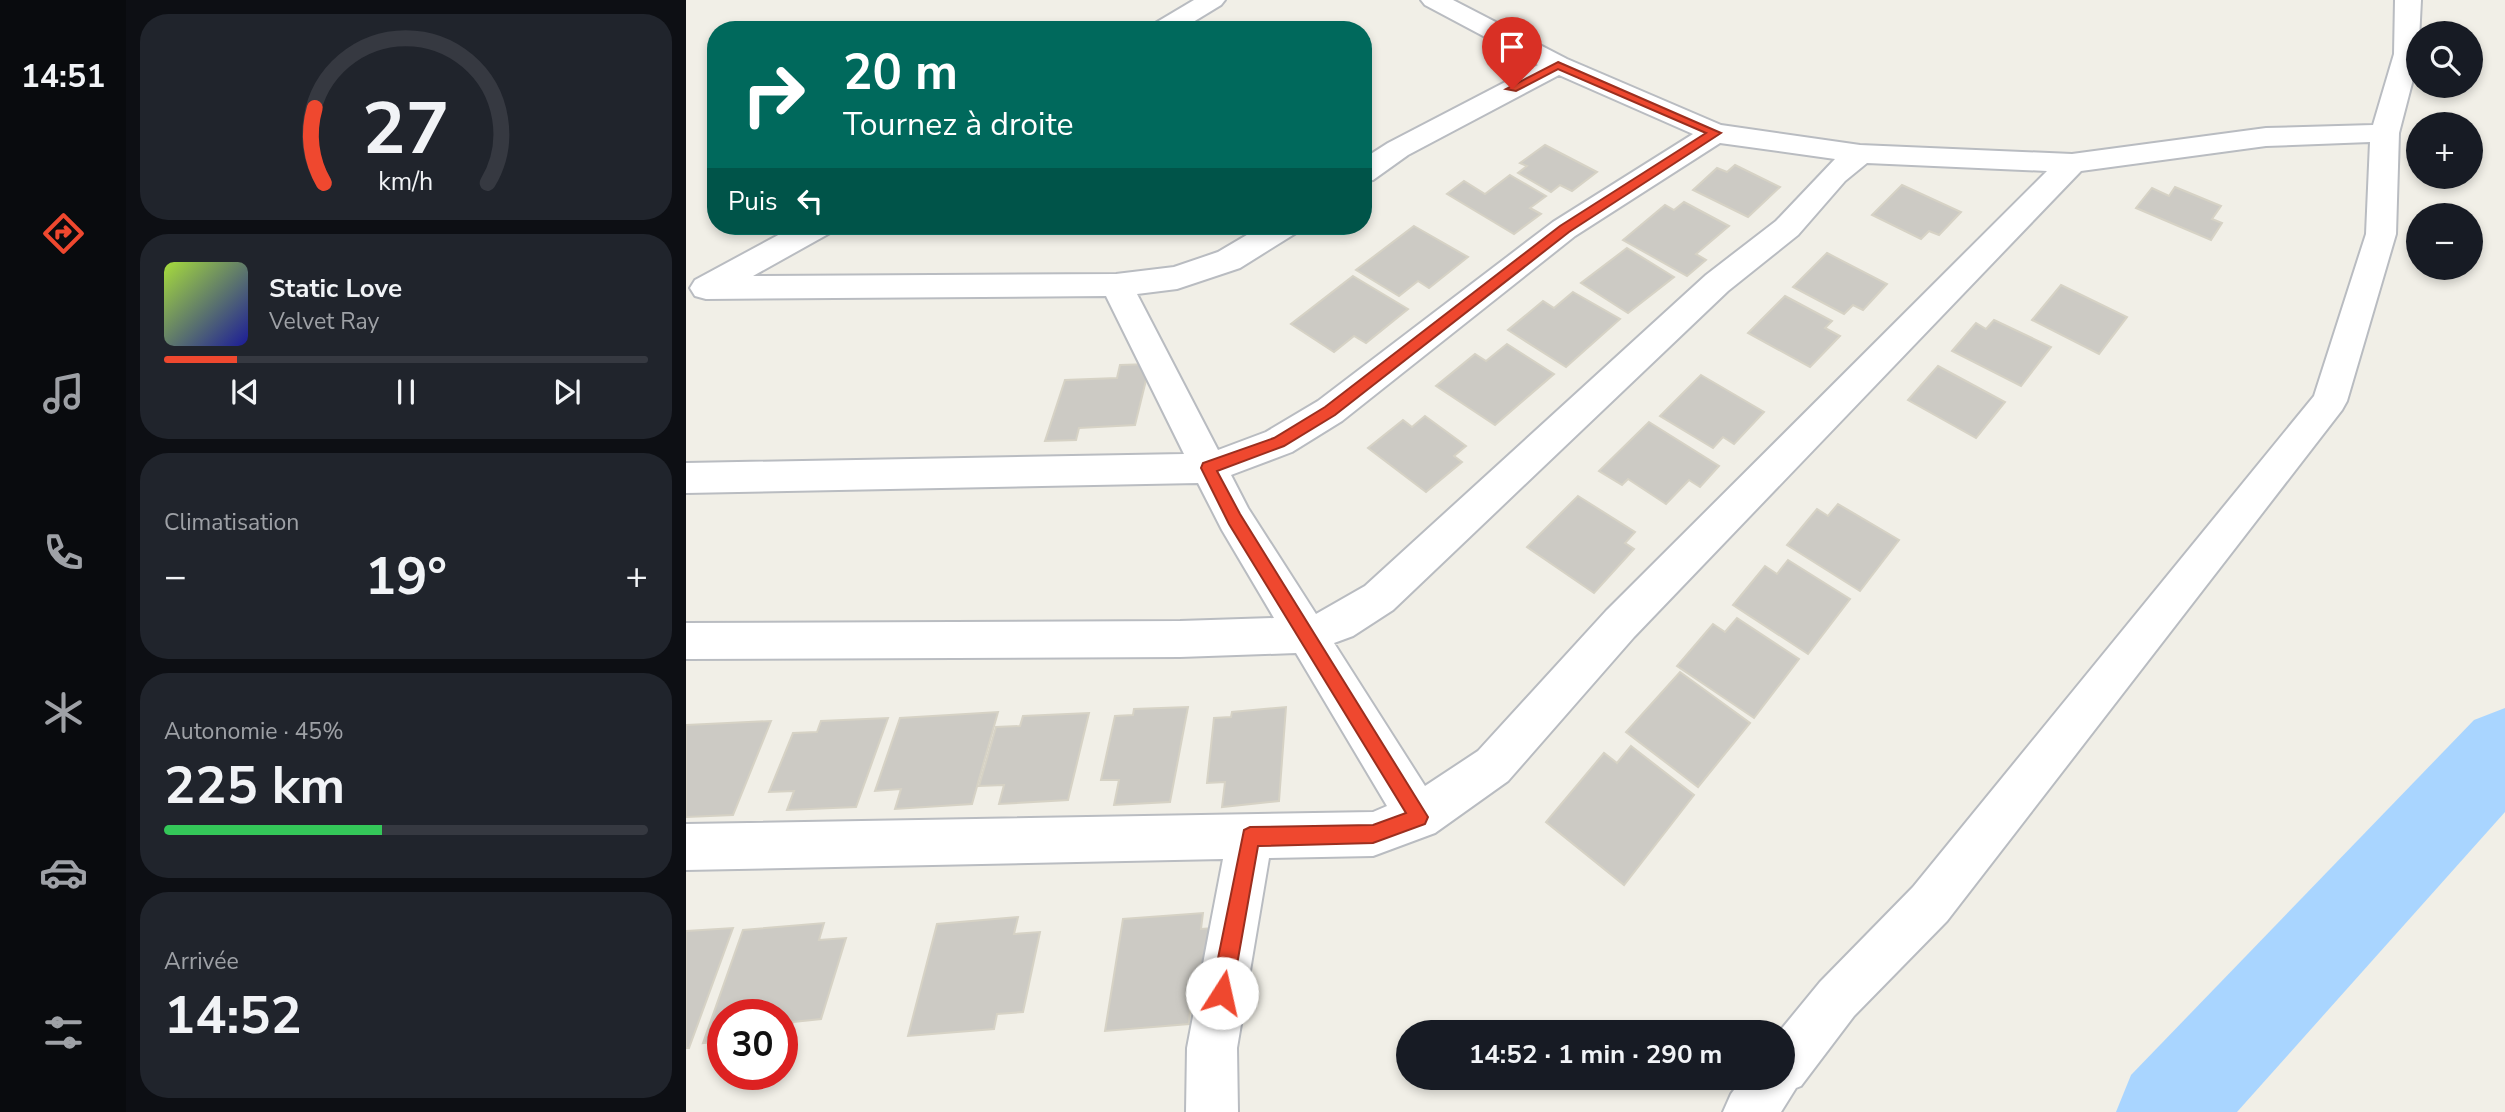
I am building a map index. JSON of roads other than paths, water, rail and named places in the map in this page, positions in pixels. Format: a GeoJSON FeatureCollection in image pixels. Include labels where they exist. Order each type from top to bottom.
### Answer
{"type":"FeatureCollection","features":[{"type":"Feature","properties":{"kind":"street"},"geometry":{"type":"LineString","coordinates":[[1176,21],[1212,0]]}},
{"type":"Feature","properties":{"kind":"street"},"geometry":{"type":"LineString","coordinates":[[1434,0],[1558,65],[1715,133],[1860,154],[2072,163],[2266,137],[2385,133]]}},
{"type":"Feature","properties":{"kind":"street"},"geometry":{"type":"LineString","coordinates":[[1795,1053],[1837,999],[1930,904],[2330,401],[2381,234],[2385,133],[2407,54],[2408,0]]}},
{"type":"Feature","properties":{"kind":"street"},"geometry":{"type":"LineString","coordinates":[[1372,167],[1398,149],[1558,65]]}},
{"type":"Feature","properties":{"kind":"street"},"geometry":{"type":"LineString","coordinates":[[686,478],[1208,468],[1279,442],[1330,411],[1564,229],[1715,133]]}},
{"type":"Feature","properties":{"kind":"street"},"geometry":{"type":"LineString","coordinates":[[1372,152],[1398,149]]}},
{"type":"Feature","properties":{"kind":"street"},"geometry":{"type":"LineString","coordinates":[[686,641],[1180,639],[1307,635],[1339,623],[1379,598],[1717,283],[1787,228],[1835,174],[1860,154]]}},
{"type":"Feature","properties":{"kind":"street"},"geometry":{"type":"LineString","coordinates":[[686,847],[1373,834],[1419,817],[1493,766],[1619,624],[2072,163]]}},
{"type":"Feature","properties":{"kind":"street"},"geometry":{"type":"LineString","coordinates":[[696,294],[803,235]]}},
{"type":"Feature","properties":{"kind":"street"},"geometry":{"type":"LineString","coordinates":[[696,294],[1116,285],[1177,278],[1229,260],[1270,235]]}},
{"type":"Feature","properties":{"kind":"street"},"geometry":{"type":"LineString","coordinates":[[1116,285],[1235,519],[1419,817]]}},
{"type":"Feature","properties":{"kind":"street"},"geometry":{"type":"LineString","coordinates":[[1212,1112],[1212,1048],[1250,836]]}},
{"type":"Feature","properties":{"kind":"street"},"geometry":{"type":"LineString","coordinates":[[1749,1112],[1766,1090]]}},
{"type":"Feature","properties":{"kind":"waterway"},"geometry":{"type":"LineString","coordinates":[[2168,1112],[2505,749]]}}]}
